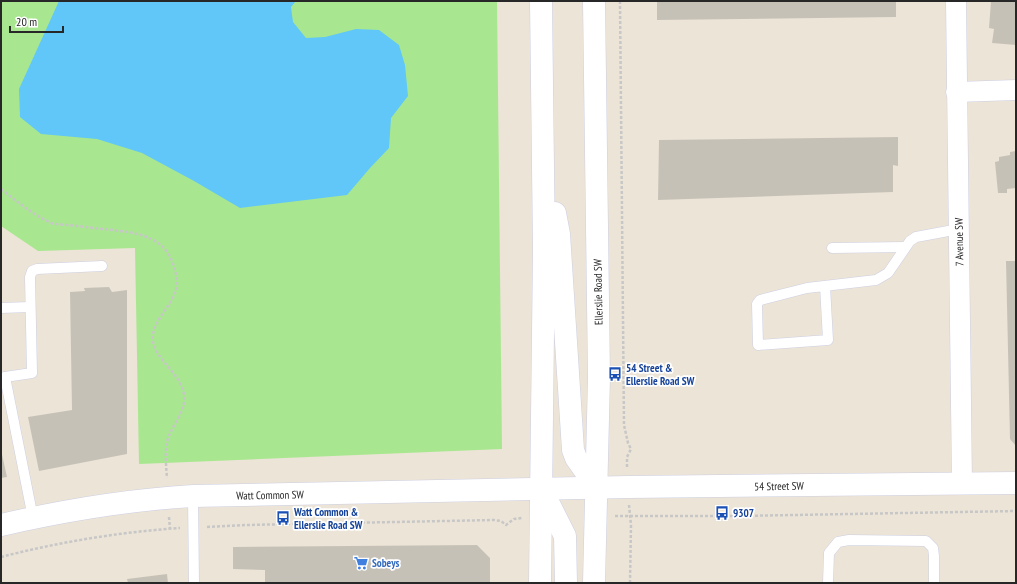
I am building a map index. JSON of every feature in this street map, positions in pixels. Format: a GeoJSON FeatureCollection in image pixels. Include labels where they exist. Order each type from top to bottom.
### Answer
{"type":"FeatureCollection","features":[{"type":"Feature","properties":{"kind":"main road"},"geometry":{"type":"LineString","coordinates":[[540,583],[544,250],[541,1]]}},
{"type":"Feature","properties":{"kind":"main road","name":"Ellerslie Road SW"},"geometry":{"type":"LineString","coordinates":[[594,1],[599,377],[594,583]]}},
{"type":"Feature","properties":{"kind":"main road"},"geometry":{"type":"LineString","coordinates":[[543,143],[559,234],[573,450],[576,458],[597,488]]}},
{"type":"Feature","properties":{"kind":"main road","name":"54 Street SW"},"geometry":{"type":"LineString","coordinates":[[542,489],[1016,483]]}},
{"type":"Feature","properties":{"kind":"main road"},"geometry":{"type":"LineString","coordinates":[[542,489],[554,518],[564,536],[566,583]]}},
{"type":"Feature","properties":{"kind":"main road","name":"Watt Common SW"},"geometry":{"type":"LineString","coordinates":[[1,525],[115,502],[145,499],[193,496],[542,489]]}},
{"type":"Feature","properties":{"kind":"street","name":"7 Avenue SW"},"geometry":{"type":"LineString","coordinates":[[956,1],[962,484]]}},
{"type":"Feature","properties":{"kind":"street"},"geometry":{"type":"LineString","coordinates":[[956,92],[1016,90]]}},
{"type":"Feature","properties":{"kind":"lane"},"geometry":{"type":"LineString","coordinates":[[825,286],[828,340],[758,345],[758,304],[760,300],[807,288],[876,280],[888,273],[905,247],[916,237],[959,229]]}},
{"type":"Feature","properties":{"kind":"lane"},"geometry":{"type":"LineString","coordinates":[[832,248],[905,247]]}},
{"type":"Feature","properties":{"kind":"lane"},"geometry":{"type":"LineString","coordinates":[[33,518],[3,378],[32,373],[30,277],[32,271],[37,269],[102,266]]}},
{"type":"Feature","properties":{"kind":"lane"},"geometry":{"type":"LineString","coordinates":[[1,308],[30,307]]}},
{"type":"Feature","properties":{"kind":"lane"},"geometry":{"type":"LineString","coordinates":[[193,496],[194,583]]}},
{"type":"Feature","properties":{"kind":"lane"},"geometry":{"type":"LineString","coordinates":[[828,583],[828,553],[838,542],[849,540],[926,541],[933,548],[934,583]]}},
{"type":"Feature","properties":{"kind":"path"},"geometry":{"type":"LineString","coordinates":[[620,1],[624,425],[631,449],[627,456]]}},
{"type":"Feature","properties":{"kind":"path"},"geometry":{"type":"LineString","coordinates":[[1,189],[44,220],[54,224],[119,231],[146,236],[156,241],[171,257],[177,282],[175,294],[157,323],[153,333],[153,342],[161,358],[182,384],[184,396],[180,416],[168,441],[166,454],[167,479]]}},
{"type":"Feature","properties":{"kind":"path"},"geometry":{"type":"LineString","coordinates":[[630,583],[630,516],[738,516],[1016,511]]}},
{"type":"Feature","properties":{"kind":"path"},"geometry":{"type":"LineString","coordinates":[[211,527],[494,520],[501,521],[506,525],[514,519]]}},
{"type":"Feature","properties":{"kind":"path"},"geometry":{"type":"LineString","coordinates":[[1,557],[87,539],[170,529]]}},
{"type":"Feature","properties":{"kind":"green space"},"geometry":{"type":"Polygon","coordinates":[[[1,1],[497,1],[502,449],[139,464],[135,248],[38,251],[1,226],[1,1]]]}},
{"type":"Feature","properties":{"kind":"water"},"geometry":{"type":"Polygon","coordinates":[[[59,1],[296,1],[291,7],[293,22],[306,38],[325,37],[356,29],[379,30],[399,45],[405,65],[408,96],[391,118],[389,148],[347,195],[240,208],[142,153],[97,139],[41,134],[20,117],[19,89],[59,1]]]}},
{"type":"Feature","properties":{"kind":"building"},"geometry":{"type":"Polygon","coordinates":[[[657,1],[896,1],[896,17],[657,20],[657,1]]]}},
{"type":"Feature","properties":{"kind":"building"},"geometry":{"type":"Polygon","coordinates":[[[991,1],[1016,1],[1016,45],[992,43],[994,29],[989,28],[991,1]]]}},
{"type":"Feature","properties":{"kind":"building"},"geometry":{"type":"Polygon","coordinates":[[[898,137],[898,166],[893,165],[893,192],[658,200],[659,140],[898,137]]]}},
{"type":"Feature","properties":{"kind":"building"},"geometry":{"type":"Polygon","coordinates":[[[1016,151],[1016,188],[1007,189],[1007,193],[998,193],[995,162],[999,161],[999,157],[1010,155],[1010,152],[1016,151]]]}},
{"type":"Feature","properties":{"kind":"building"},"geometry":{"type":"Polygon","coordinates":[[[1006,261],[1016,261],[1016,446],[1010,439],[1006,261]]]}},
{"type":"Feature","properties":{"kind":"building"},"geometry":{"type":"Polygon","coordinates":[[[109,287],[112,292],[127,290],[127,454],[39,471],[28,417],[72,410],[70,292],[85,291],[84,288],[109,287]]]}},
{"type":"Feature","properties":{"kind":"building"},"geometry":{"type":"Polygon","coordinates":[[[1,450],[7,477],[1,478],[1,450]]]}},
{"type":"Feature","properties":{"kind":"building","name":"Sobeys"},"geometry":{"type":"Polygon","coordinates":[[[477,545],[490,558],[490,583],[265,583],[265,570],[233,569],[233,547],[477,545]]]}},
{"type":"Feature","properties":{"kind":"building"},"geometry":{"type":"Polygon","coordinates":[[[167,574],[168,583],[128,583],[127,579],[167,574]]]}},
{"type":"Feature","properties":{"kind":"place","name":"54 Street & Ellerslie Road SW"},"geometry":{"type":"Point","coordinates":[615,374]}},
{"type":"Feature","properties":{"kind":"place","name":"9307"},"geometry":{"type":"Point","coordinates":[722,513]}},
{"type":"Feature","properties":{"kind":"place","name":"Watt Common & Ellerslie Road SW"},"geometry":{"type":"Point","coordinates":[283,518]}},
{"type":"Feature","properties":{"kind":"place","name":"Sobeys"},"geometry":{"type":"Point","coordinates":[361,563]}}]}
